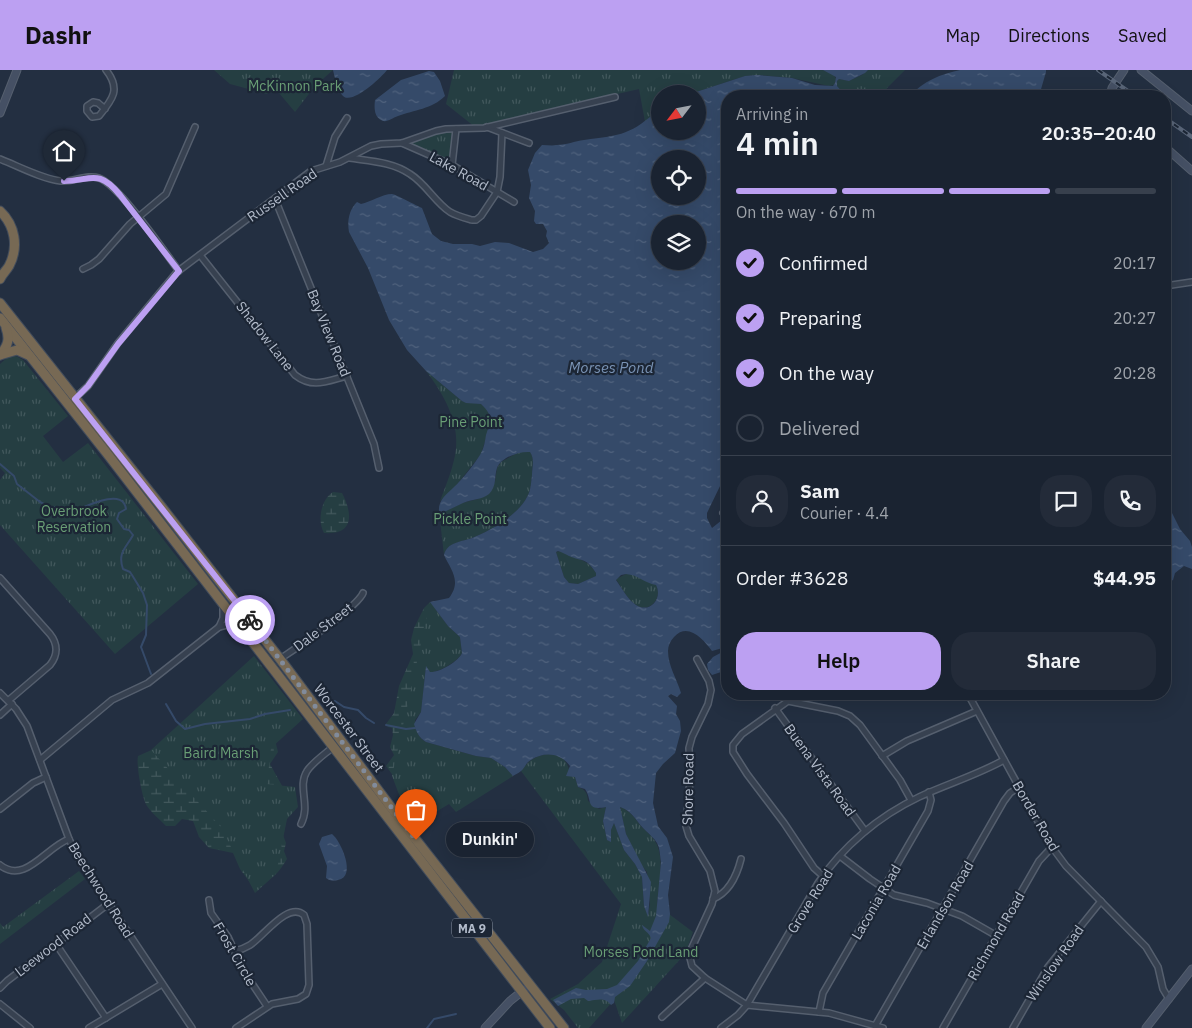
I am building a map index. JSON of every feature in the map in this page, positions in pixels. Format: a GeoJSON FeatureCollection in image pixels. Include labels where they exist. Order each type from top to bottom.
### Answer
{"type":"FeatureCollection","features":[{"type":"Feature","properties":{"kind":"highway"},"geometry":{"type":"LineString","coordinates":[[0,211],[10,224],[15,242],[10,262],[0,277]]}},
{"type":"Feature","properties":{"kind":"highway","name":"Worcester Street"},"geometry":{"type":"LineString","coordinates":[[0,298],[2,306],[280,659],[402,822],[564,1028]]}},
{"type":"Feature","properties":{"kind":"highway"},"geometry":{"type":"LineString","coordinates":[[0,355],[7,346],[8,340],[7,331],[1,320]]}},
{"type":"Feature","properties":{"kind":"highway","name":"Worcester Street"},"geometry":{"type":"LineString","coordinates":[[1,320],[550,1028]]}},
{"type":"Feature","properties":{"kind":"highway"},"geometry":{"type":"LineString","coordinates":[[0,355],[8,351],[17,350],[32,358]]}},
{"type":"Feature","properties":{"kind":"street"},"geometry":{"type":"LineString","coordinates":[[0,113],[17,70]]}},
{"type":"Feature","properties":{"kind":"street"},"geometry":{"type":"LineString","coordinates":[[105,109],[115,90],[114,83],[106,70]]}},
{"type":"Feature","properties":{"kind":"street"},"geometry":{"type":"LineString","coordinates":[[1112,90],[1124,70]]}},
{"type":"Feature","properties":{"kind":"street"},"geometry":{"type":"LineString","coordinates":[[1141,70],[1166,90]]}},
{"type":"Feature","properties":{"kind":"street"},"geometry":{"type":"LineString","coordinates":[[1171,94],[1192,111]]}},
{"type":"Feature","properties":{"kind":"street","name":"Russell Road"},"geometry":{"type":"LineString","coordinates":[[75,399],[88,386],[118,344],[179,271],[311,171],[350,158],[371,146],[402,143],[436,131],[487,127],[615,97]]}},
{"type":"Feature","properties":{"kind":"street"},"geometry":{"type":"LineString","coordinates":[[326,166],[335,137],[347,118]]}},
{"type":"Feature","properties":{"kind":"street"},"geometry":{"type":"LineString","coordinates":[[83,269],[99,259],[128,226],[168,192],[195,127]]}},
{"type":"Feature","properties":{"kind":"street"},"geometry":{"type":"LineString","coordinates":[[487,127],[529,143]]}},
{"type":"Feature","properties":{"kind":"street"},"geometry":{"type":"LineString","coordinates":[[452,165],[456,129]]}},
{"type":"Feature","properties":{"kind":"street"},"geometry":{"type":"LineString","coordinates":[[350,158],[374,161],[404,170],[422,183],[450,211],[476,220],[481,216],[496,192],[500,177],[502,132]]}},
{"type":"Feature","properties":{"kind":"street","name":"Lake Road"},"geometry":{"type":"LineString","coordinates":[[402,143],[452,165],[514,202]]}},
{"type":"Feature","properties":{"kind":"street"},"geometry":{"type":"LineString","coordinates":[[1171,152],[1192,171]]}},
{"type":"Feature","properties":{"kind":"street"},"geometry":{"type":"LineString","coordinates":[[0,159],[58,181],[73,181],[92,177],[101,179],[117,191],[179,271]]}},
{"type":"Feature","properties":{"kind":"street","name":"Bay View Road"},"geometry":{"type":"LineString","coordinates":[[275,198],[374,444],[379,468]]}},
{"type":"Feature","properties":{"kind":"street","name":"Shadow Lane"},"geometry":{"type":"LineString","coordinates":[[200,254],[295,375],[315,384],[347,376]]}},
{"type":"Feature","properties":{"kind":"street"},"geometry":{"type":"LineString","coordinates":[[1171,285],[1192,282]]}},
{"type":"Feature","properties":{"kind":"street"},"geometry":{"type":"LineString","coordinates":[[0,578],[54,639],[56,650],[50,664],[10,702],[0,715]]}},
{"type":"Feature","properties":{"kind":"street","name":"Dale Street"},"geometry":{"type":"LineString","coordinates":[[280,659],[358,601],[363,593]]}},
{"type":"Feature","properties":{"kind":"street"},"geometry":{"type":"LineString","coordinates":[[219,627],[223,618],[223,605]]}},
{"type":"Feature","properties":{"kind":"street"},"geometry":{"type":"LineString","coordinates":[[40,760],[112,700],[148,683],[219,627],[227,625],[241,628]]}},
{"type":"Feature","properties":{"kind":"street","name":"Shore Road"},"geometry":{"type":"LineString","coordinates":[[697,659],[709,681],[711,690],[708,704],[688,748],[690,780],[686,826],[689,836],[712,877],[715,888],[713,900],[689,954],[692,966],[705,978],[747,1005]]}},
{"type":"Feature","properties":{"kind":"street","name":"Beechwood Road"},"geometry":{"type":"LineString","coordinates":[[0,693],[10,702],[27,726],[77,856],[192,1028]]}},
{"type":"Feature","properties":{"kind":"street","name":"Border Road"},"geometry":{"type":"LineString","coordinates":[[971,700],[1052,847],[1066,866],[1138,937],[1158,967],[1163,989],[1169,999]]}},
{"type":"Feature","properties":{"kind":"street"},"geometry":{"type":"LineString","coordinates":[[822,876],[814,868],[735,755],[732,748],[734,741],[742,734],[775,708],[788,701],[795,701],[846,714],[860,725],[900,780],[911,800]]}},
{"type":"Feature","properties":{"kind":"street","name":"Buena Vista Road"},"geometry":{"type":"LineString","coordinates":[[775,708],[865,831]]}},
{"type":"Feature","properties":{"kind":"street"},"geometry":{"type":"LineString","coordinates":[[882,756],[907,741],[978,712]]}},
{"type":"Feature","properties":{"kind":"street"},"geometry":{"type":"LineString","coordinates":[[301,824],[305,814],[304,790],[306,774],[333,747]]}},
{"type":"Feature","properties":{"kind":"street","name":"Grove Road"},"geometry":{"type":"LineString","coordinates":[[721,1028],[738,1015],[747,1005],[822,876],[865,831],[911,800],[1004,760]]}},
{"type":"Feature","properties":{"kind":"street"},"geometry":{"type":"LineString","coordinates":[[0,809],[33,783],[46,777]]}},
{"type":"Feature","properties":{"kind":"street","name":"Erlandson Road"},"geometry":{"type":"LineString","coordinates":[[875,1026],[1004,801],[1019,787]]}},
{"type":"Feature","properties":{"kind":"street","name":"Laconia Road"},"geometry":{"type":"LineString","coordinates":[[819,1012],[823,993],[930,808],[932,800],[929,792]]}},
{"type":"Feature","properties":{"kind":"street"},"geometry":{"type":"LineString","coordinates":[[0,865],[10,871],[24,870],[59,844],[69,839]]}},
{"type":"Feature","properties":{"kind":"street","name":"Richmond Road"},"geometry":{"type":"LineString","coordinates":[[943,1028],[1039,861],[1052,847]]}},
{"type":"Feature","properties":{"kind":"street"},"geometry":{"type":"LineString","coordinates":[[840,856],[898,896],[922,901],[943,909],[974,922],[997,936]]}},
{"type":"Feature","properties":{"kind":"street"},"geometry":{"type":"LineString","coordinates":[[713,900],[721,895],[734,880],[741,859]]}},
{"type":"Feature","properties":{"kind":"street","name":"Frost Circle"},"geometry":{"type":"LineString","coordinates":[[209,900],[211,913],[235,951],[243,970],[267,1006]]}},
{"type":"Feature","properties":{"kind":"street","name":"Winslow Road"},"geometry":{"type":"LineString","coordinates":[[1013,1028],[1048,967],[1101,901]]}},
{"type":"Feature","properties":{"kind":"street","name":"Leewood Road"},"geometry":{"type":"LineString","coordinates":[[0,988],[108,904]]}},
{"type":"Feature","properties":{"kind":"street"},"geometry":{"type":"LineString","coordinates":[[235,951],[249,946],[288,913],[297,911],[304,915],[307,924],[308,990],[302,997],[267,1006],[236,1028]]}},
{"type":"Feature","properties":{"kind":"street"},"geometry":{"type":"LineString","coordinates":[[56,944],[106,1018]]}},
{"type":"Feature","properties":{"kind":"street"},"geometry":{"type":"LineString","coordinates":[[1146,1028],[1192,969]]}},
{"type":"Feature","properties":{"kind":"street"},"geometry":{"type":"LineString","coordinates":[[662,1017],[705,978]]}},
{"type":"Feature","properties":{"kind":"street"},"geometry":{"type":"LineString","coordinates":[[89,1028],[162,984]]}},
{"type":"Feature","properties":{"kind":"street"},"geometry":{"type":"LineString","coordinates":[[486,1028],[510,1001],[530,985]]}},
{"type":"Feature","properties":{"kind":"street"},"geometry":{"type":"LineString","coordinates":[[0,1004],[30,1028]]}},
{"type":"Feature","properties":{"kind":"street"},"geometry":{"type":"LineString","coordinates":[[747,1005],[844,1016],[883,1028]]}},
{"type":"Feature","properties":{"kind":"green space","name":"McKinnon Park"},"geometry":{"type":"Polygon","coordinates":[[[214,70],[333,70],[315,86],[295,112],[274,87],[267,94],[230,84],[214,70]]]}},
{"type":"Feature","properties":{"kind":"green space"},"geometry":{"type":"Polygon","coordinates":[[[454,70],[823,70],[834,75],[836,79],[834,85],[829,86],[792,78],[760,75],[745,76],[706,89],[706,85],[651,85],[651,116],[645,122],[639,89],[475,127],[446,104],[454,70]]]}},
{"type":"Feature","properties":{"kind":"green space"},"geometry":{"type":"Polygon","coordinates":[[[868,70],[905,70],[886,90],[841,90],[837,86],[839,79],[849,81],[868,70]]]}},
{"type":"Feature","properties":{"kind":"green space"},"geometry":{"type":"Polygon","coordinates":[[[456,129],[452,165],[402,143],[436,131],[456,129]]]}},
{"type":"Feature","properties":{"kind":"green space","name":"Overbrook Reservation"},"geometry":{"type":"Polygon","coordinates":[[[16,356],[23,360],[68,416],[43,436],[63,462],[88,443],[198,584],[115,654],[0,525],[0,480],[5,473],[0,468],[0,364],[8,357],[16,356]]]}},
{"type":"Feature","properties":{"kind":"green space","name":"Pine Point"},"geometry":{"type":"Polygon","coordinates":[[[426,371],[462,401],[481,404],[488,410],[490,415],[490,425],[481,454],[455,487],[440,501],[454,462],[456,449],[455,428],[444,398],[426,371]]]}},
{"type":"Feature","properties":{"kind":"green space","name":"Pickle Point"},"geometry":{"type":"Polygon","coordinates":[[[519,452],[530,452],[533,460],[530,489],[523,503],[511,516],[495,527],[455,543],[448,547],[444,555],[439,512],[442,513],[462,503],[478,499],[495,482],[497,468],[501,462],[519,452]]]}},
{"type":"Feature","properties":{"kind":"green space"},"geometry":{"type":"Polygon","coordinates":[[[333,492],[342,493],[346,501],[349,515],[348,522],[341,531],[324,533],[321,523],[321,511],[329,495],[333,492]]]}},
{"type":"Feature","properties":{"kind":"green space"},"geometry":{"type":"Polygon","coordinates":[[[561,551],[584,561],[596,573],[596,576],[578,584],[569,583],[564,577],[556,552],[561,551]]]}},
{"type":"Feature","properties":{"kind":"green space"},"geometry":{"type":"Polygon","coordinates":[[[626,574],[635,574],[656,585],[658,594],[654,603],[650,606],[641,607],[630,600],[616,579],[626,574]]]}},
{"type":"Feature","properties":{"kind":"green space"},"geometry":{"type":"Polygon","coordinates":[[[430,602],[436,608],[394,777],[386,766],[394,755],[390,747],[393,735],[392,728],[386,724],[394,713],[399,686],[413,654],[411,640],[414,628],[424,608],[430,602]]]}},
{"type":"Feature","properties":{"kind":"green space"},"geometry":{"type":"Polygon","coordinates":[[[430,602],[448,626],[460,637],[462,653],[453,662],[434,672],[430,672],[426,668],[421,712],[415,720],[418,733],[426,742],[476,756],[491,758],[505,767],[513,776],[456,812],[449,804],[414,825],[408,818],[392,776],[430,602]]]}},
{"type":"Feature","properties":{"kind":"green space","name":"Baird Marsh"},"geometry":{"type":"Polygon","coordinates":[[[254,656],[303,719],[271,748],[267,784],[295,787],[298,807],[287,819],[276,874],[255,893],[220,826],[151,750],[254,656]]]}},
{"type":"Feature","properties":{"kind":"green space","name":"Baird Marsh"},"geometry":{"type":"Polygon","coordinates":[[[274,736],[278,752],[270,764],[286,793],[283,835],[286,843],[284,851],[287,859],[273,877],[251,884],[240,869],[233,853],[209,848],[199,837],[193,821],[182,819],[175,826],[166,826],[150,810],[141,789],[138,756],[156,748],[274,736]]]}},
{"type":"Feature","properties":{"kind":"green space","name":"Morses Pond Land"},"geometry":{"type":"Polygon","coordinates":[[[548,754],[559,756],[564,760],[572,776],[575,777],[578,787],[586,792],[588,801],[599,809],[606,807],[603,821],[607,840],[611,841],[611,830],[614,823],[624,850],[642,877],[644,906],[648,916],[650,903],[647,872],[640,863],[626,834],[620,807],[632,814],[653,838],[660,857],[657,905],[693,932],[685,954],[622,1023],[614,1000],[589,1028],[578,1028],[564,1010],[550,999],[578,984],[602,962],[621,904],[521,771],[532,759],[548,754]]]}},
{"type":"Feature","properties":{"kind":"green space"},"geometry":{"type":"Polygon","coordinates":[[[79,871],[85,879],[0,944],[0,923],[3,927],[79,871]]]}},
{"type":"Feature","properties":{"kind":"water"},"geometry":{"type":"Polygon","coordinates":[[[333,70],[387,70],[379,79],[359,94],[347,98],[339,91],[333,70]]]}},
{"type":"Feature","properties":{"kind":"water","name":"Morses Pond"},"geometry":{"type":"Polygon","coordinates":[[[823,70],[868,70],[849,81],[839,79],[837,86],[841,90],[721,90],[721,484],[707,513],[707,518],[712,528],[721,521],[721,648],[712,651],[700,637],[685,631],[674,637],[669,645],[669,662],[681,693],[677,697],[671,694],[668,696],[677,706],[676,714],[680,721],[681,731],[675,753],[656,773],[653,803],[658,826],[667,838],[673,857],[668,895],[669,922],[647,961],[630,986],[615,997],[614,1003],[611,1005],[603,1000],[588,1001],[584,998],[571,999],[558,1006],[553,1000],[576,988],[586,990],[607,989],[617,985],[638,961],[651,938],[642,925],[650,931],[656,916],[661,862],[659,847],[632,814],[620,807],[626,834],[651,882],[648,917],[644,906],[642,877],[624,850],[614,823],[611,830],[611,842],[607,840],[603,821],[606,807],[595,808],[592,806],[585,789],[578,787],[575,777],[566,776],[570,766],[562,758],[552,755],[541,755],[529,761],[522,770],[513,776],[505,767],[491,758],[476,756],[426,742],[417,732],[414,724],[421,712],[426,666],[430,672],[438,671],[453,663],[462,653],[460,637],[448,626],[430,602],[449,598],[455,586],[454,576],[444,555],[451,545],[495,527],[517,510],[528,495],[531,486],[533,460],[530,452],[516,454],[507,458],[497,468],[494,485],[489,494],[442,513],[439,512],[443,498],[465,476],[482,451],[490,422],[488,411],[481,404],[462,401],[426,371],[407,350],[389,320],[368,268],[349,232],[349,216],[357,202],[361,204],[384,195],[392,194],[422,208],[432,234],[441,241],[480,246],[495,242],[509,243],[533,252],[543,249],[549,243],[546,236],[547,231],[543,224],[536,224],[534,221],[535,211],[529,198],[531,185],[528,170],[535,153],[542,145],[564,144],[617,135],[633,129],[651,116],[651,140],[706,140],[706,89],[745,76],[757,75],[792,78],[815,85],[833,86],[836,77],[823,70]],[[559,551],[556,552],[564,577],[569,583],[578,584],[596,576],[593,568],[587,562],[559,551]],[[621,575],[616,580],[633,603],[646,608],[650,606],[658,595],[656,585],[631,575],[621,575]]]}},
{"type":"Feature","properties":{"kind":"water"},"geometry":{"type":"Polygon","coordinates":[[[960,70],[1046,70],[1041,90],[916,90],[933,79],[960,70]]]}},
{"type":"Feature","properties":{"kind":"water"},"geometry":{"type":"Polygon","coordinates":[[[429,71],[434,72],[440,81],[445,96],[434,104],[388,120],[383,121],[378,118],[375,100],[401,80],[429,71]]]}},
{"type":"Feature","properties":{"kind":"water"},"geometry":{"type":"Polygon","coordinates":[[[1171,511],[1192,547],[1192,569],[1184,566],[1175,573],[1171,581],[1171,511]]]}},
{"type":"Feature","properties":{"kind":"water","name":"Morses Pond"},"geometry":{"type":"Polygon","coordinates":[[[721,653],[721,672],[712,675],[708,670],[707,664],[713,657],[721,653]]]}},
{"type":"Feature","properties":{"kind":"water"},"geometry":{"type":"Polygon","coordinates":[[[332,834],[343,851],[347,866],[344,877],[333,881],[326,878],[327,866],[319,844],[322,837],[332,834]]]}},
{"type":"Feature","properties":{"kind":"waterway"},"geometry":{"type":"LineString","coordinates":[[0,464],[14,476],[17,484],[40,502],[50,507],[72,512],[102,500],[118,499],[123,502],[126,509],[119,513],[117,519],[124,529],[129,530],[133,535],[123,550],[121,563],[123,569],[130,572],[143,593],[147,605],[146,635],[141,647],[151,674]]}},
{"type":"Feature","properties":{"kind":"waterway"},"geometry":{"type":"LineString","coordinates":[[324,702],[335,701],[344,707],[358,710],[374,723]]}},
{"type":"Feature","properties":{"kind":"waterway"},"geometry":{"type":"LineString","coordinates":[[166,704],[176,721],[185,729],[205,724],[250,719],[265,714],[290,710]]}},
{"type":"Feature","properties":{"kind":"waterway"},"geometry":{"type":"LineString","coordinates":[[386,725],[406,729],[415,728]]}},
{"type":"Feature","properties":{"kind":"waterway"},"geometry":{"type":"LineString","coordinates":[[427,1028],[434,1019],[456,1014]]}},
{"type":"Feature","properties":{"kind":"railway"},"geometry":{"type":"LineString","coordinates":[[1098,70],[1126,90]]}},
{"type":"Feature","properties":{"kind":"railway"},"geometry":{"type":"LineString","coordinates":[[1171,122],[1192,137]]}},
{"type":"Feature","properties":{"kind":"way so far"},"geometry":{"type":"LineString","coordinates":[[250,620],[416,840]]}},
{"type":"Feature","properties":{"kind":"place","name":"Dunkin'"},"geometry":{"type":"Point","coordinates":[416,840]}},
{"type":"Feature","properties":{"kind":"route"},"geometry":{"type":"LineString","coordinates":[[64,181],[95,177],[109,184],[120,195],[179,271],[118,344],[88,386],[75,399],[250,620]]}}]}
